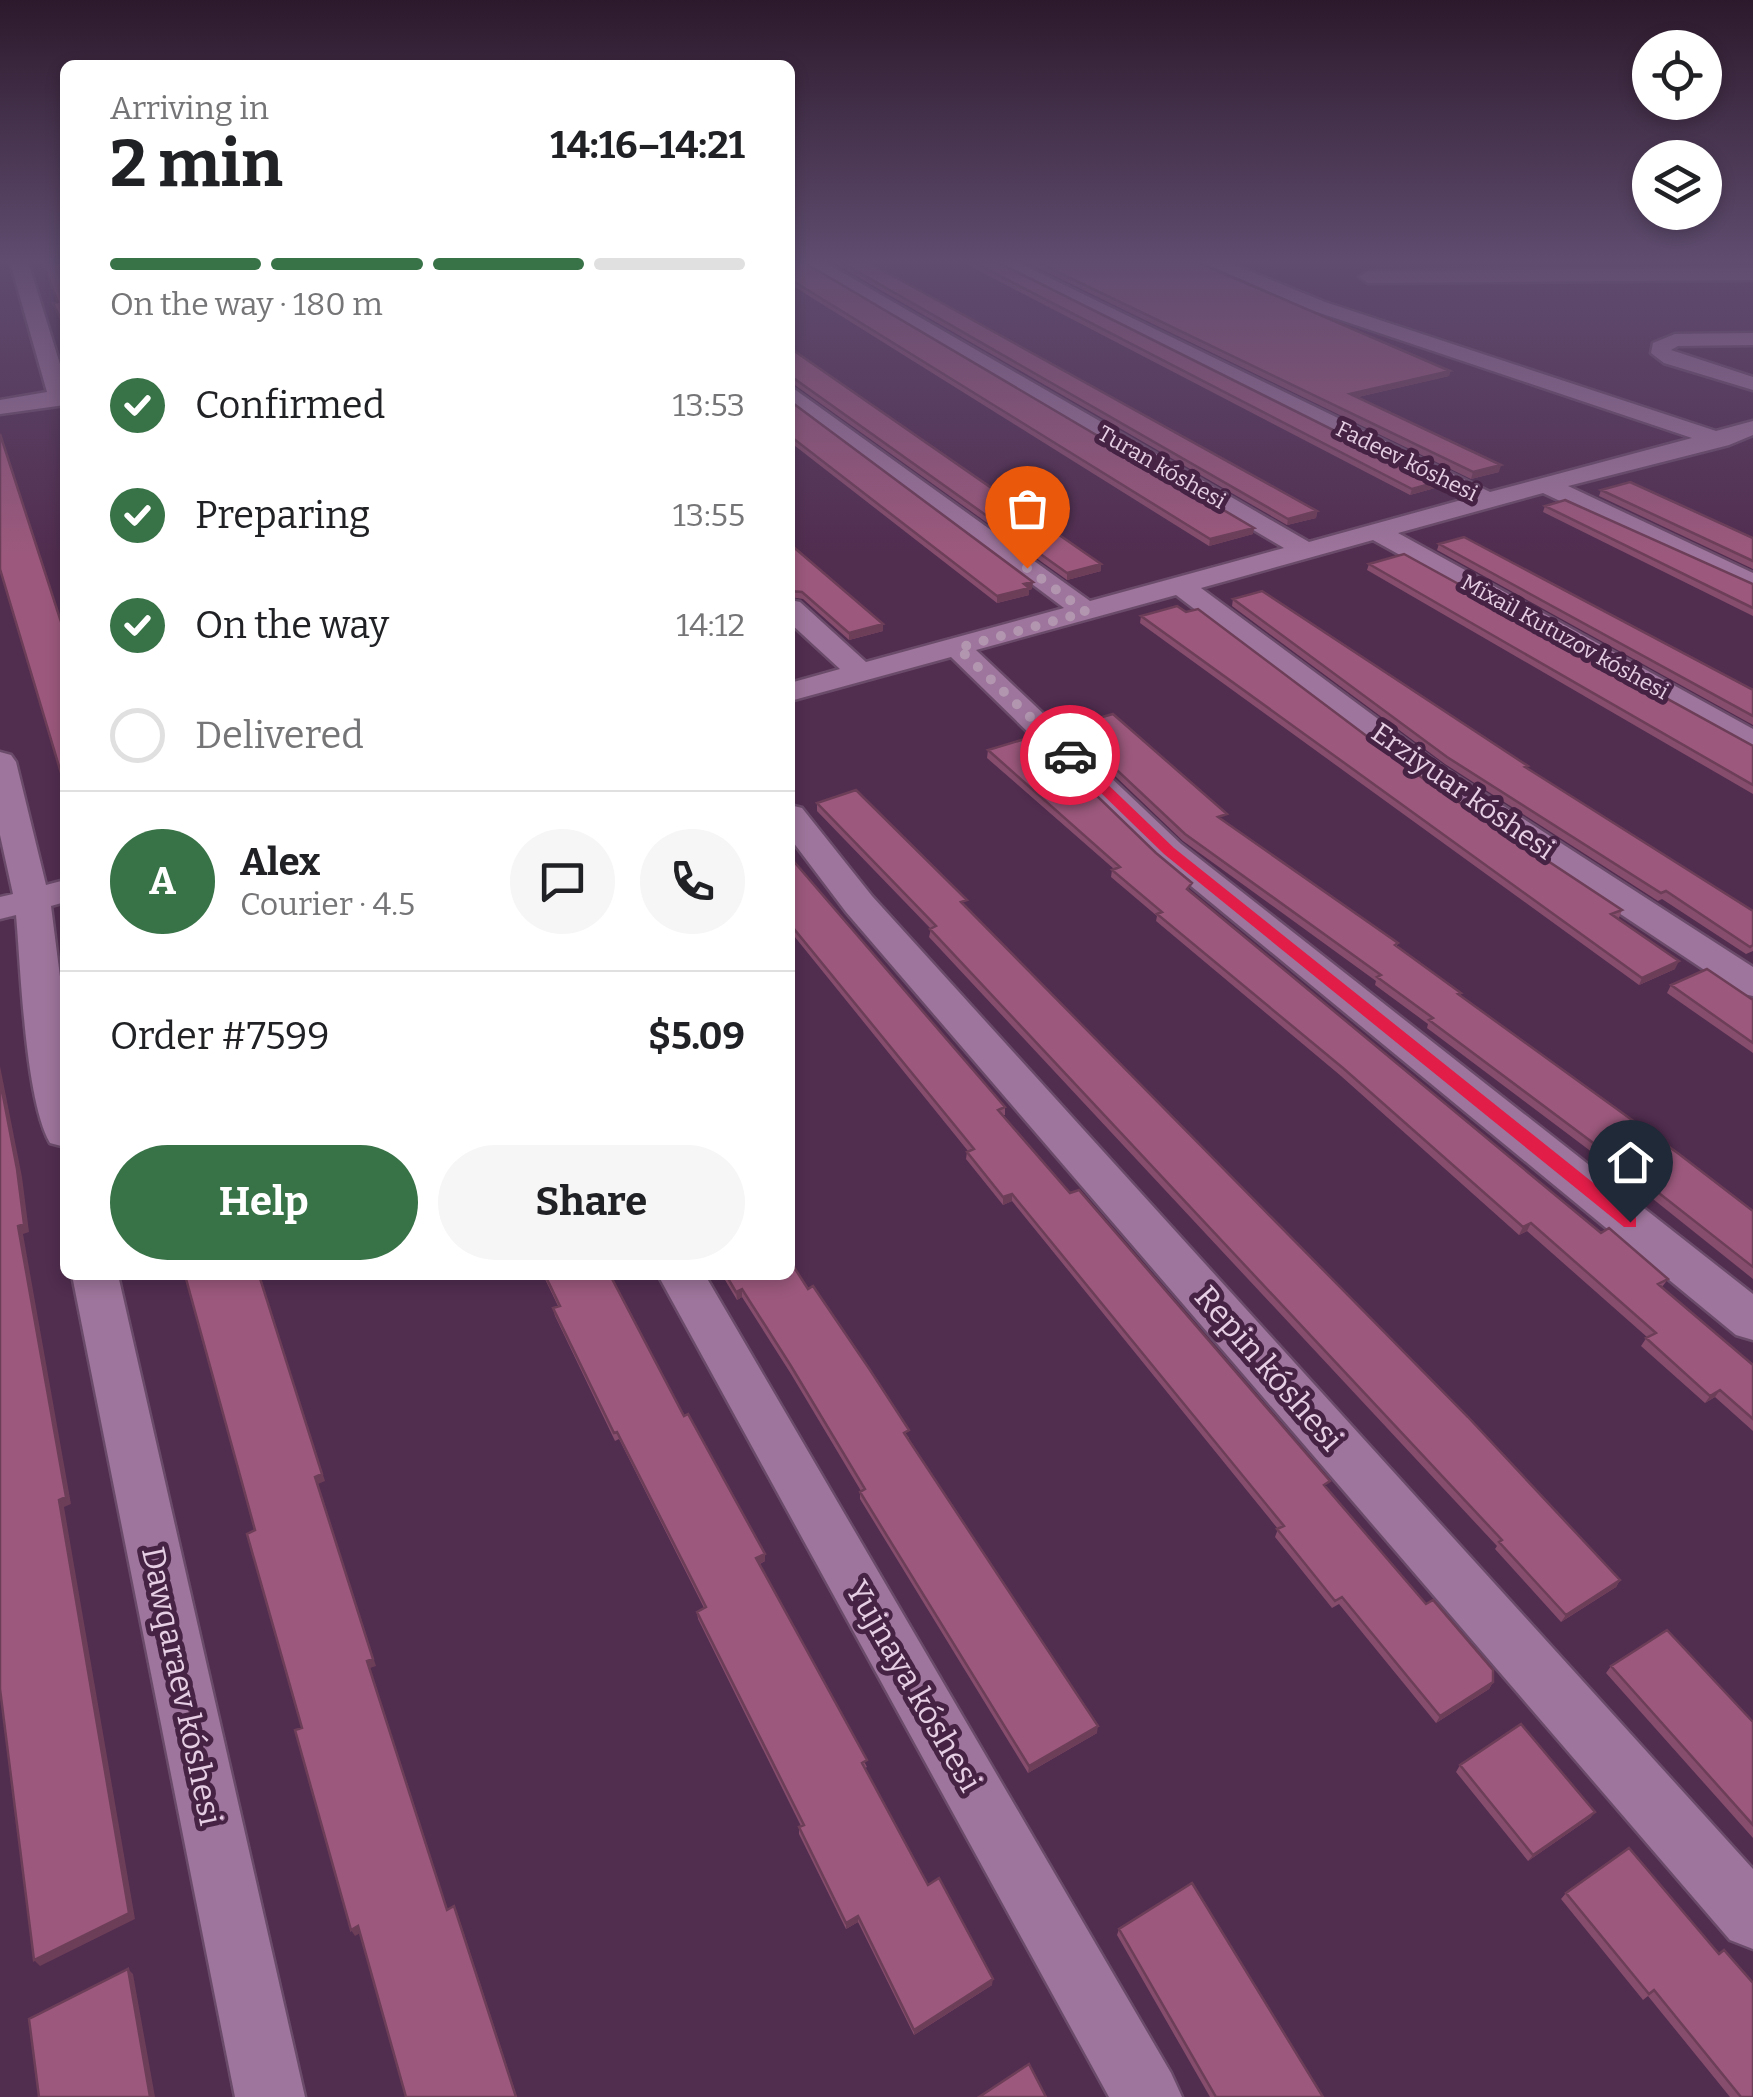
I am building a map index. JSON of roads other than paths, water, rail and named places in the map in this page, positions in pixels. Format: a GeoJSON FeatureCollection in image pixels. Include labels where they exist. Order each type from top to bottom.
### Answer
{"type":"FeatureCollection","features":[{"type":"Feature","properties":{"kind":"street"},"geometry":{"type":"LineString","coordinates":[[50,360],[60,391]]}},
{"type":"Feature","properties":{"kind":"street","name":"Turan kóshesi"},"geometry":{"type":"LineString","coordinates":[[978,360],[1307,552]]}},
{"type":"Feature","properties":{"kind":"street","name":"Fadeev kóshesi"},"geometry":{"type":"LineString","coordinates":[[1202,360],[1488,501]]}},
{"type":"Feature","properties":{"kind":"street"},"geometry":{"type":"LineString","coordinates":[[1483,360],[1753,450]]}},
{"type":"Feature","properties":{"kind":"street"},"geometry":{"type":"LineString","coordinates":[[1674,360],[1753,384]]}},
{"type":"Feature","properties":{"kind":"street"},"geometry":{"type":"LineString","coordinates":[[795,396],[1086,612]]}},
{"type":"Feature","properties":{"kind":"street"},"geometry":{"type":"LineString","coordinates":[[0,407],[60,397]]}},
{"type":"Feature","properties":{"kind":"street"},"geometry":{"type":"LineString","coordinates":[[795,691],[1753,428]]}},
{"type":"Feature","properties":{"kind":"street"},"geometry":{"type":"LineString","coordinates":[[1548,486],[1753,583]]}},
{"type":"Feature","properties":{"kind":"street","name":"Mixail Kutuzov kóshesi"},"geometry":{"type":"LineString","coordinates":[[1377,532],[1753,742]]}},
{"type":"Feature","properties":{"kind":"street","name":"Erziyuar kóshesi"},"geometry":{"type":"LineString","coordinates":[[1182,586],[1432,774],[1753,984]]}},
{"type":"Feature","properties":{"kind":"street"},"geometry":{"type":"LineString","coordinates":[[795,613],[861,673]]}},
{"type":"Feature","properties":{"kind":"street"},"geometry":{"type":"LineString","coordinates":[[958,648],[1169,851],[1753,1321]]}},
{"type":"Feature","properties":{"kind":"street"},"geometry":{"type":"LineString","coordinates":[[0,762],[32,900],[50,1064],[60,1109]]}},
{"type":"Feature","properties":{"kind":"street","name":"Repin kóshesi"},"geometry":{"type":"LineString","coordinates":[[795,821],[860,904],[1753,1917]]}},
{"type":"Feature","properties":{"kind":"street","name":"Dawqaraev kóshesi"},"geometry":{"type":"LineString","coordinates":[[96,1280],[270,2097]]}},
{"type":"Feature","properties":{"kind":"street","name":"Yujnaya kóshesi"},"geometry":{"type":"LineString","coordinates":[[684,1280],[1147,2097]]}}]}
